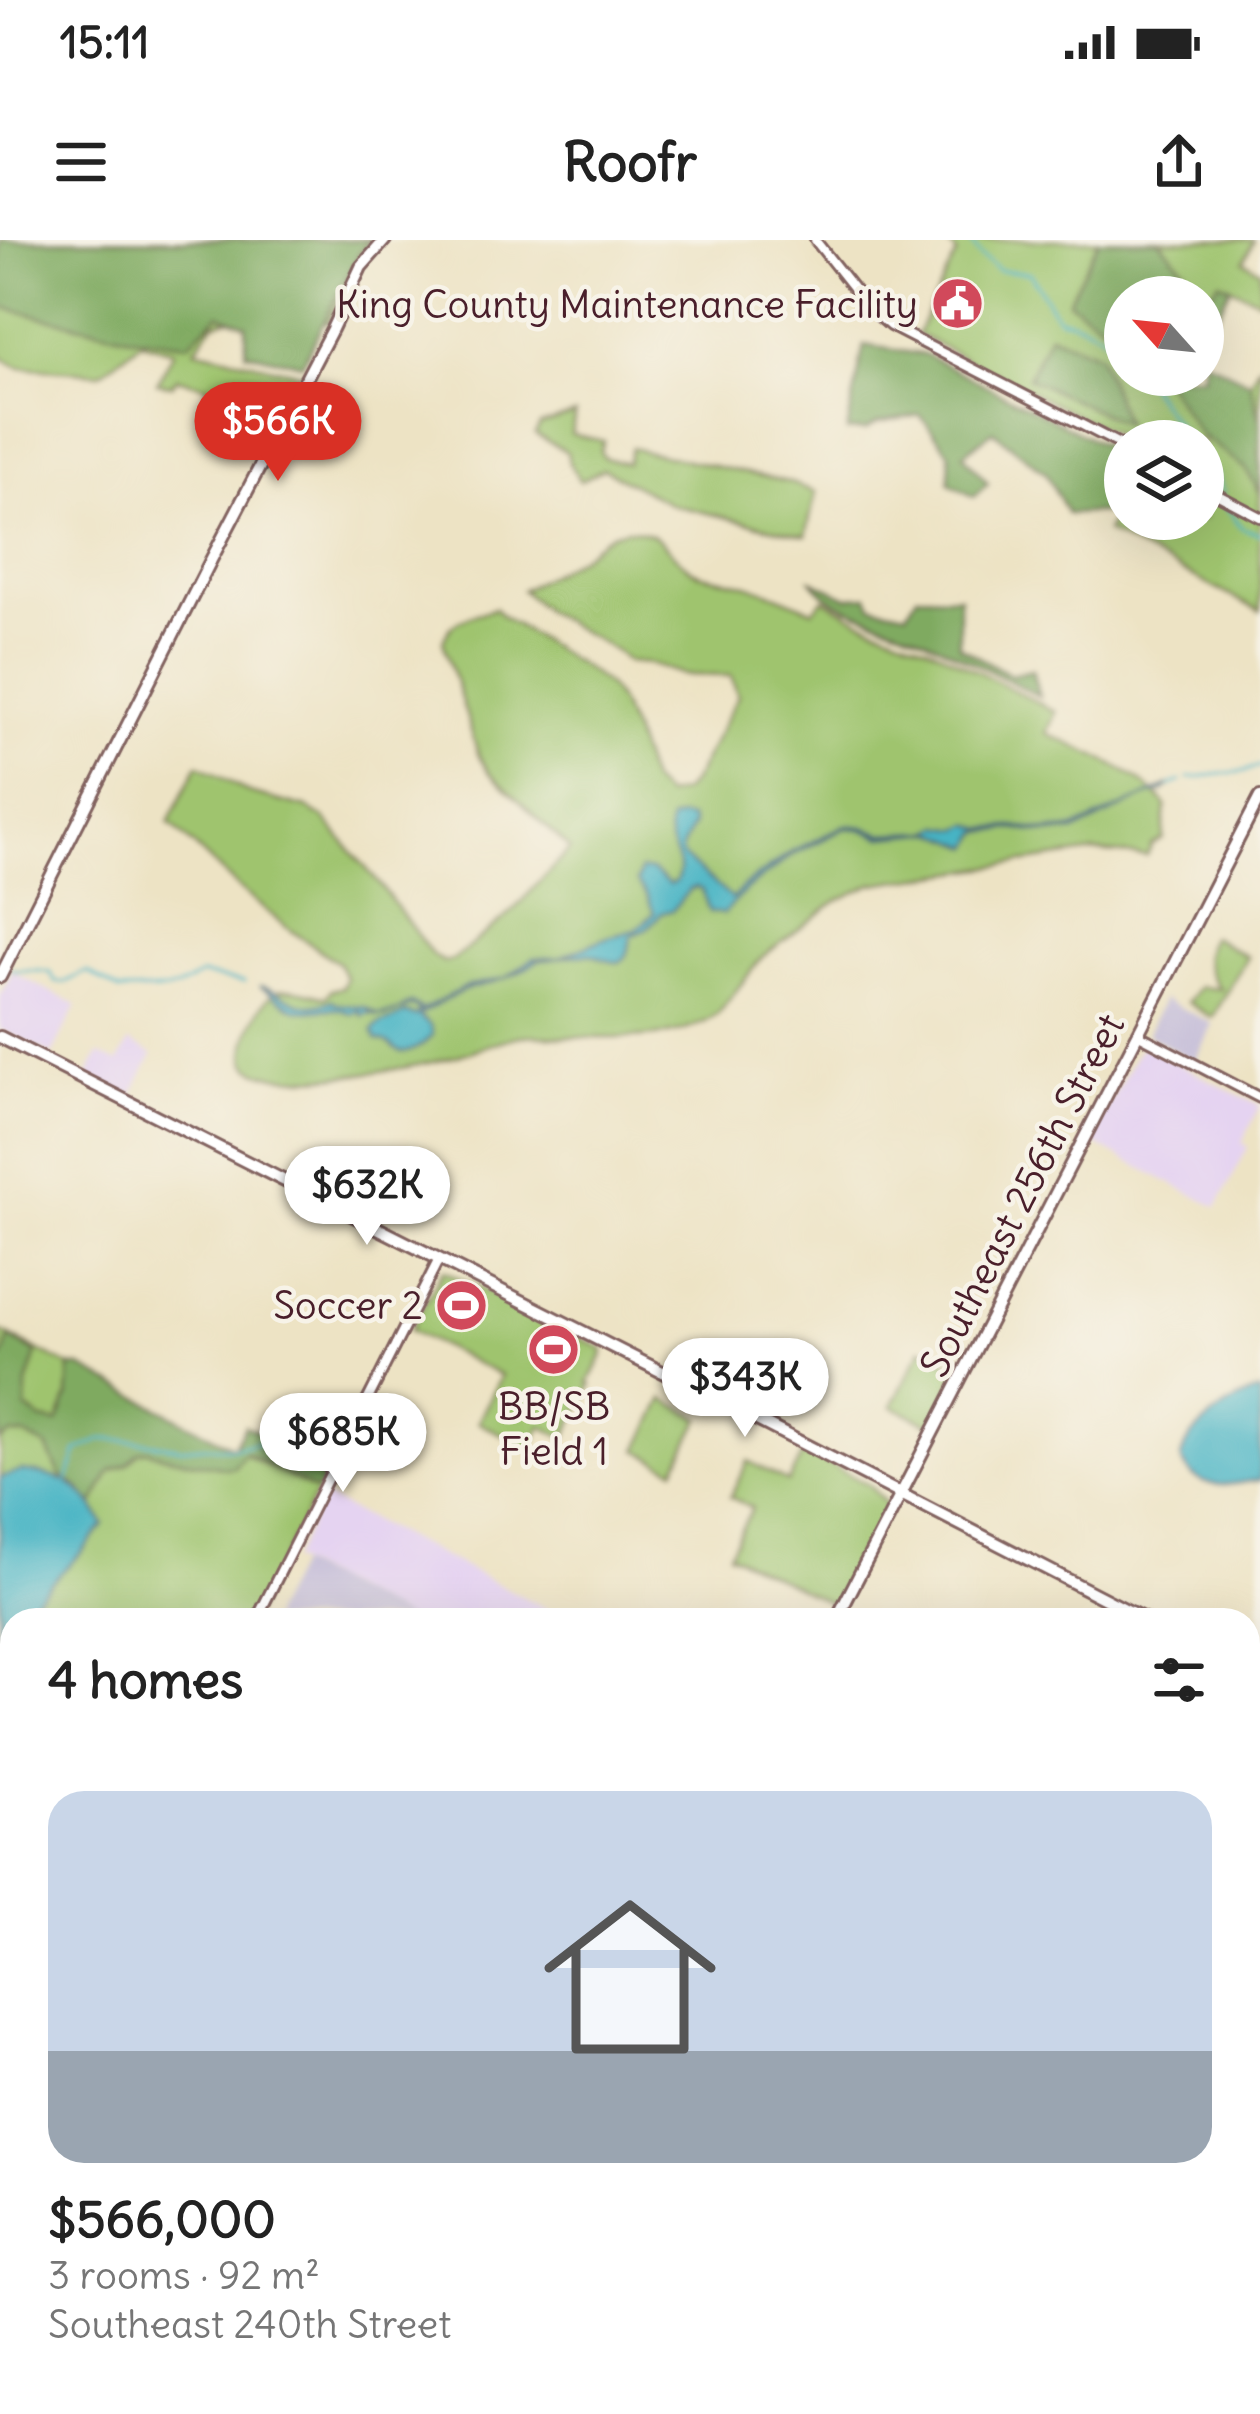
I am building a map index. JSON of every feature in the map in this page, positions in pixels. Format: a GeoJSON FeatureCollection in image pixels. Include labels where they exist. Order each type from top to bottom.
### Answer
{"type":"FeatureCollection","features":[{"type":"Feature","properties":{"kind":"main road"},"geometry":{"type":"LineString","coordinates":[[0,976],[362,267],[385,240]]}},
{"type":"Feature","properties":{"kind":"main road","name":"Southeast 256th Street"},"geometry":{"type":"LineString","coordinates":[[842,1608],[1258,806]]}},
{"type":"Feature","properties":{"kind":"main road"},"geometry":{"type":"LineString","coordinates":[[0,1037],[1123,1608]]}},
{"type":"Feature","properties":{"kind":"street"},"geometry":{"type":"LineString","coordinates":[[815,240],[869,308],[890,326],[1104,436]]}},
{"type":"Feature","properties":{"kind":"street"},"geometry":{"type":"LineString","coordinates":[[1224,499],[1260,517]]}},
{"type":"Feature","properties":{"kind":"street"},"geometry":{"type":"LineString","coordinates":[[1139,1036],[1260,1098]]}},
{"type":"Feature","properties":{"kind":"street"},"geometry":{"type":"LineString","coordinates":[[262,1608],[440,1259]]}},
{"type":"Feature","properties":{"kind":"shaded area"},"geometry":{"type":"Polygon","coordinates":[[[12,972],[77,1005],[52,1055],[0,1029],[0,996],[12,972]]]}},
{"type":"Feature","properties":{"kind":"shaded area"},"geometry":{"type":"Polygon","coordinates":[[[1163,999],[1213,1024],[1194,1062],[1147,1034],[1163,999]]]}},
{"type":"Feature","properties":{"kind":"shaded area"},"geometry":{"type":"Polygon","coordinates":[[[129,1042],[153,1054],[130,1099],[87,1077],[99,1054],[118,1063],[129,1042]]]}},
{"type":"Feature","properties":{"kind":"shaded area"},"geometry":{"type":"Polygon","coordinates":[[[1140,1047],[1260,1106],[1242,1143],[1248,1147],[1217,1207],[1089,1141],[1140,1047]]]}},
{"type":"Feature","properties":{"kind":"shaded area"},"geometry":{"type":"Polygon","coordinates":[[[324,1497],[545,1608],[386,1608],[292,1560],[324,1497]]]}},
{"type":"Feature","properties":{"kind":"shaded area"},"geometry":{"type":"Polygon","coordinates":[[[298,1564],[385,1608],[275,1608],[298,1564]]]}},
{"type":"Feature","properties":{"kind":"green space"},"geometry":{"type":"Polygon","coordinates":[[[0,240],[376,240],[367,247],[328,323],[265,291],[234,317],[214,323],[195,349],[304,374],[281,419],[206,399],[208,386],[177,378],[171,385],[157,383],[174,351],[141,342],[101,373],[19,367],[0,357],[0,240]]]}},
{"type":"Feature","properties":{"kind":"green space"},"geometry":{"type":"Polygon","coordinates":[[[0,240],[370,240],[302,364],[246,352],[246,324],[219,314],[188,344],[131,337],[0,307],[0,240]]]}},
{"type":"Feature","properties":{"kind":"green space"},"geometry":{"type":"Polygon","coordinates":[[[944,240],[1254,240],[1244,261],[1260,270],[1260,300],[1231,287],[1224,301],[1224,276],[1104,276],[1104,396],[1218,396],[1236,408],[1260,363],[1260,611],[1122,540],[1224,540],[1224,420],[1104,420],[1104,429],[917,334],[957,253],[944,240]]]}},
{"type":"Feature","properties":{"kind":"green space"},"geometry":{"type":"Polygon","coordinates":[[[1099,240],[1159,240],[1191,276],[1104,276],[1104,326],[1068,301],[1099,240]]]}},
{"type":"Feature","properties":{"kind":"green space"},"geometry":{"type":"Polygon","coordinates":[[[1049,334],[1099,355],[1104,396],[1114,396],[1123,420],[1117,420],[1028,378],[1049,334]]]}},
{"type":"Feature","properties":{"kind":"green space"},"geometry":{"type":"Polygon","coordinates":[[[864,345],[926,355],[1104,445],[1104,513],[1067,514],[1046,473],[993,431],[963,454],[988,483],[974,497],[949,483],[950,453],[920,415],[847,431],[864,345]]]}},
{"type":"Feature","properties":{"kind":"green space"},"geometry":{"type":"Polygon","coordinates":[[[1224,369],[1250,382],[1260,422],[1260,493],[1245,468],[1224,452],[1224,420],[1190,420],[1175,396],[1224,396],[1224,369]]]}},
{"type":"Feature","properties":{"kind":"green space"},"geometry":{"type":"Polygon","coordinates":[[[575,414],[571,434],[604,441],[600,451],[604,458],[627,463],[631,448],[816,492],[806,536],[673,505],[603,469],[580,481],[567,452],[535,434],[540,425],[575,414]]]}},
{"type":"Feature","properties":{"kind":"green space"},"geometry":{"type":"Polygon","coordinates":[[[626,529],[655,537],[701,574],[751,586],[813,610],[824,599],[860,620],[933,648],[1056,712],[1047,733],[1142,782],[1166,806],[1163,839],[1152,845],[1147,856],[1095,852],[873,884],[835,902],[762,957],[719,1013],[685,1030],[626,1038],[521,1036],[432,1062],[347,1075],[289,1077],[250,1067],[245,1050],[248,1038],[258,1013],[273,994],[291,989],[326,997],[343,987],[346,978],[338,963],[242,891],[169,822],[198,764],[249,793],[307,808],[324,818],[433,956],[444,962],[453,960],[510,914],[570,849],[489,772],[479,756],[443,642],[450,628],[495,608],[592,673],[619,702],[650,782],[665,796],[683,792],[693,781],[738,696],[731,676],[684,675],[627,662],[545,611],[522,590],[611,533],[626,529]]]}},
{"type":"Feature","properties":{"kind":"green space"},"geometry":{"type":"Polygon","coordinates":[[[812,580],[848,597],[868,596],[872,605],[907,612],[917,595],[959,596],[959,646],[1011,675],[1032,670],[1039,696],[920,636],[847,608],[812,580]]]}},
{"type":"Feature","properties":{"kind":"green space"},"geometry":{"type":"Polygon","coordinates":[[[1211,936],[1247,957],[1213,1017],[1187,1002],[1199,987],[1221,989],[1206,964],[1211,936]]]}},
{"type":"Feature","properties":{"kind":"green space"},"geometry":{"type":"Polygon","coordinates":[[[443,1270],[603,1349],[592,1385],[565,1438],[542,1426],[530,1449],[478,1422],[501,1376],[410,1330],[443,1270]]]}},
{"type":"Feature","properties":{"kind":"green space"},"geometry":{"type":"Polygon","coordinates":[[[0,1331],[317,1491],[257,1608],[0,1608],[0,1331]]]}},
{"type":"Feature","properties":{"kind":"green space"},"geometry":{"type":"Polygon","coordinates":[[[9,1338],[37,1353],[27,1384],[26,1409],[42,1420],[58,1423],[68,1397],[70,1367],[81,1367],[233,1447],[245,1426],[280,1436],[315,1422],[342,1438],[317,1491],[245,1453],[234,1467],[227,1468],[147,1450],[111,1471],[92,1506],[79,1488],[60,1475],[47,1447],[24,1435],[0,1441],[0,1359],[9,1338]]]}},
{"type":"Feature","properties":{"kind":"green space"},"geometry":{"type":"Polygon","coordinates":[[[922,1348],[960,1369],[931,1425],[892,1406],[922,1348]]]}},
{"type":"Feature","properties":{"kind":"green space"},"geometry":{"type":"Polygon","coordinates":[[[664,1399],[701,1418],[675,1469],[638,1450],[664,1399]]]}},
{"type":"Feature","properties":{"kind":"green space"},"geometry":{"type":"Polygon","coordinates":[[[804,1451],[869,1485],[888,1506],[837,1607],[729,1553],[752,1508],[730,1497],[748,1461],[788,1482],[804,1451]]]}},
{"type":"Feature","properties":{"kind":"water"},"geometry":{"type":"Polygon","coordinates":[[[1146,796],[1074,832],[980,832],[972,847],[935,832],[882,837],[846,828],[794,854],[747,889],[723,914],[709,912],[702,890],[689,890],[673,910],[631,936],[625,958],[618,962],[588,954],[551,959],[538,960],[506,978],[534,958],[558,958],[636,930],[654,913],[637,882],[640,870],[652,871],[669,884],[676,882],[679,866],[668,830],[670,821],[682,817],[693,825],[682,856],[732,899],[793,851],[846,825],[883,834],[930,832],[941,826],[960,829],[971,824],[984,829],[1074,829],[1146,796]]]}},
{"type":"Feature","properties":{"kind":"water"},"geometry":{"type":"Polygon","coordinates":[[[505,978],[460,992],[421,1014],[433,1035],[409,1051],[377,1040],[373,1031],[404,1013],[416,1016],[420,1011],[414,1006],[396,1012],[411,1003],[423,1010],[467,986],[505,978]]]}},
{"type":"Feature","properties":{"kind":"water"},"geometry":{"type":"Polygon","coordinates":[[[259,986],[300,1004],[333,1000],[379,1015],[396,1012],[382,1016],[362,1016],[359,1010],[352,1014],[336,1009],[300,1010],[259,986]]]}},
{"type":"Feature","properties":{"kind":"water"},"geometry":{"type":"Polygon","coordinates":[[[1260,1392],[1260,1480],[1225,1485],[1196,1478],[1181,1459],[1191,1438],[1223,1410],[1260,1392]]]}},
{"type":"Feature","properties":{"kind":"water"},"geometry":{"type":"Polygon","coordinates":[[[21,1471],[71,1485],[104,1525],[25,1608],[0,1608],[0,1478],[21,1471]]]}},
{"type":"Feature","properties":{"kind":"waterway"},"geometry":{"type":"LineString","coordinates":[[968,240],[998,270],[1030,273],[1057,317],[1104,336]]}},
{"type":"Feature","properties":{"kind":"waterway"},"geometry":{"type":"LineString","coordinates":[[1156,396],[1172,420]]}},
{"type":"Feature","properties":{"kind":"waterway"},"geometry":{"type":"LineString","coordinates":[[1224,503],[1242,528],[1260,534]]}},
{"type":"Feature","properties":{"kind":"waterway"},"geometry":{"type":"LineString","coordinates":[[1189,778],[1260,766]]}},
{"type":"Feature","properties":{"kind":"waterway"},"geometry":{"type":"LineString","coordinates":[[1170,786],[1181,781]]}},
{"type":"Feature","properties":{"kind":"waterway"},"geometry":{"type":"LineString","coordinates":[[12,970],[51,973],[60,983],[88,972],[120,991],[167,990],[201,975],[244,982]]}},
{"type":"Feature","properties":{"kind":"waterway"},"geometry":{"type":"LineString","coordinates":[[67,1482],[77,1451],[103,1439],[182,1448],[257,1443],[322,1451]]}},
{"type":"Feature","properties":{"kind":"place","name":"King County Maintenance Facility"},"geometry":{"type":"Point","coordinates":[957,304]}},
{"type":"Feature","properties":{"kind":"place","name":"Soccer 2"},"geometry":{"type":"Point","coordinates":[462,1305]}},
{"type":"Feature","properties":{"kind":"place","name":"BB/SB Field 1"},"geometry":{"type":"Point","coordinates":[554,1349]}}]}
